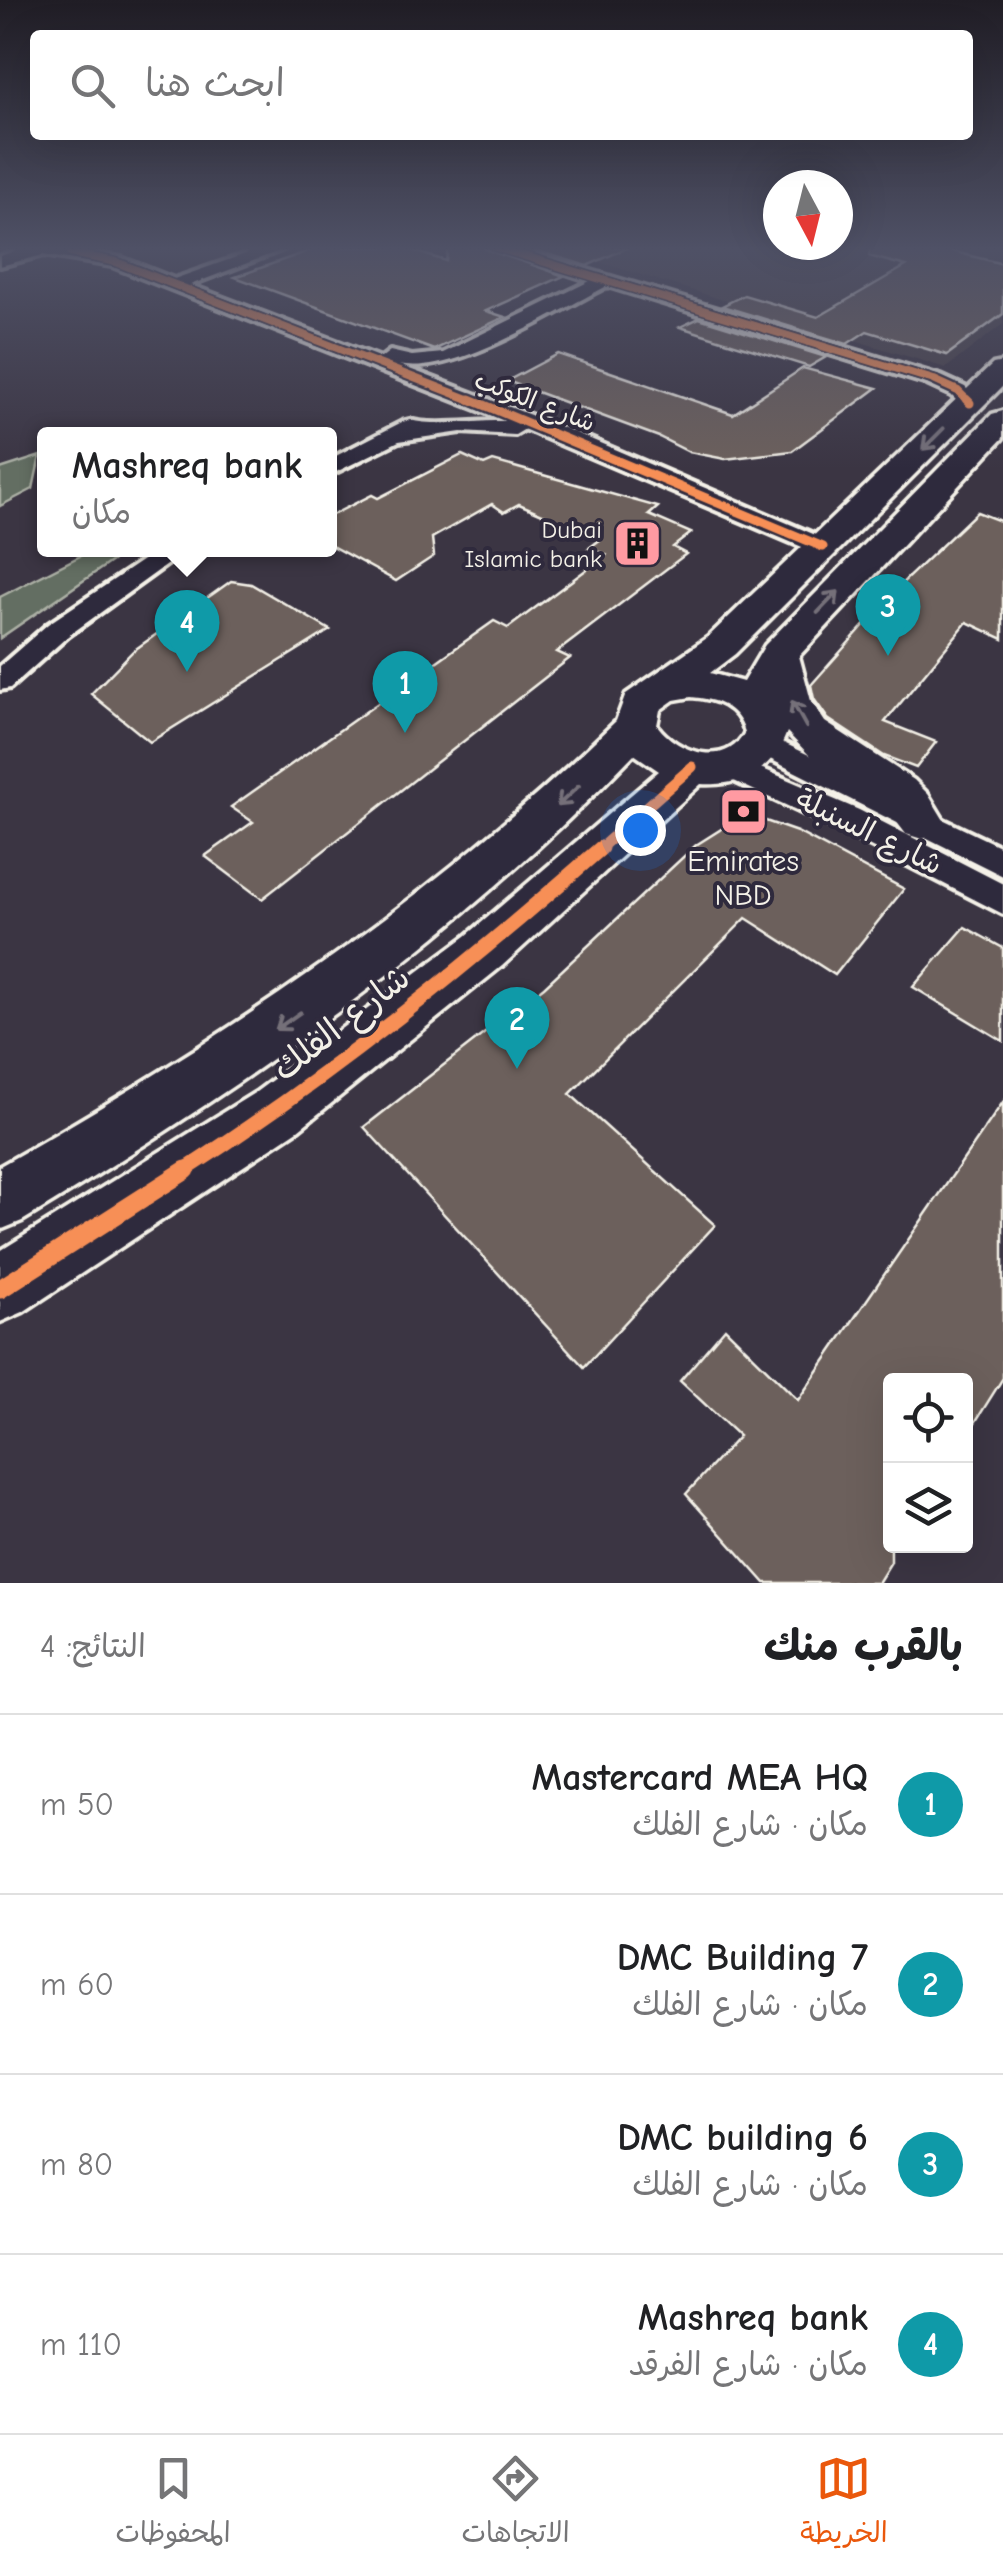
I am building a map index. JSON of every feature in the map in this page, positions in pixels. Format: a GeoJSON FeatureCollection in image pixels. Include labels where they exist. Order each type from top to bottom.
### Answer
{"type":"FeatureCollection","features":[{"type":"Feature","properties":{"kind":"street","name":"شارع الكوكب"},"geometry":{"type":"LineString","coordinates":[[267,321],[356,356],[429,402],[559,434],[829,541]]}},
{"type":"Feature","properties":{"kind":"street"},"geometry":{"type":"LineString","coordinates":[[296,321],[395,359],[430,362],[460,353],[524,321]]}},
{"type":"Feature","properties":{"kind":"street"},"geometry":{"type":"LineString","coordinates":[[741,321],[952,388],[970,403]]}},
{"type":"Feature","properties":{"kind":"street"},"geometry":{"type":"LineString","coordinates":[[356,356],[429,402]]}},
{"type":"Feature","properties":{"kind":"street"},"geometry":{"type":"LineString","coordinates":[[874,361],[946,377],[999,374]]}},
{"type":"Feature","properties":{"kind":"street","name":"شارع الفلك"},"geometry":{"type":"LineString","coordinates":[[8,1191],[238,1056],[346,981],[516,845],[649,708],[721,646],[999,374]]}},
{"type":"Feature","properties":{"kind":"street"},"geometry":{"type":"LineString","coordinates":[[337,464],[390,436],[429,402]]}},
{"type":"Feature","properties":{"kind":"street"},"geometry":{"type":"LineString","coordinates":[[390,436],[429,402]]}},
{"type":"Feature","properties":{"kind":"street","name":"شارع الفلك"},"geometry":{"type":"LineString","coordinates":[[0,1290],[277,1111],[484,951],[736,747],[779,654],[1003,420]]}},
{"type":"Feature","properties":{"kind":"street"},"geometry":{"type":"LineString","coordinates":[[390,436],[481,425],[559,434]]}},
{"type":"Feature","properties":{"kind":"street"},"geometry":{"type":"LineString","coordinates":[[0,681],[58,630],[164,557]]}},
{"type":"Feature","properties":{"kind":"street"},"geometry":{"type":"LineString","coordinates":[[779,654],[796,714],[811,734],[833,754],[896,789],[917,810],[922,822]]}},
{"type":"Feature","properties":{"kind":"street"},"geometry":{"type":"LineString","coordinates":[[676,685],[710,685],[729,690],[736,747],[660,756],[640,736],[649,708],[676,685]]}},
{"type":"Feature","properties":{"kind":"street","name":"شارع السنبلة"},"geometry":{"type":"LineString","coordinates":[[736,747],[922,822],[1003,863]]}},
{"type":"Feature","properties":{"kind":"street","name":"شارع السنبلة"},"geometry":{"type":"LineString","coordinates":[[736,747],[847,819],[1003,900]]}},
{"type":"Feature","properties":{"kind":"shaded area"},"geometry":{"type":"Polygon","coordinates":[[[792,321],[1003,321],[946,368],[792,321]]]}},
{"type":"Feature","properties":{"kind":"green space"},"geometry":{"type":"Polygon","coordinates":[[[37,457],[33,489],[0,506],[0,469],[37,457]]]}},
{"type":"Feature","properties":{"kind":"green space"},"geometry":{"type":"Polygon","coordinates":[[[78,557],[118,557],[0,638],[0,597],[78,557]]]}},
{"type":"Feature","properties":{"kind":"building"},"geometry":{"type":"Polygon","coordinates":[[[355,321],[497,321],[434,350],[355,321]]]}},
{"type":"Feature","properties":{"kind":"building"},"geometry":{"type":"Polygon","coordinates":[[[693,321],[708,321],[826,357],[809,367],[680,327],[693,321]]]}},
{"type":"Feature","properties":{"kind":"building"},"geometry":{"type":"Polygon","coordinates":[[[771,321],[994,321],[947,355],[867,331],[847,344],[771,321]]]}},
{"type":"Feature","properties":{"kind":"building"},"geometry":{"type":"Polygon","coordinates":[[[558,354],[733,414],[803,368],[877,388],[792,451],[725,459],[689,452],[659,437],[507,381],[558,354]]]}},
{"type":"Feature","properties":{"kind":"building"},"geometry":{"type":"Polygon","coordinates":[[[462,455],[484,465],[493,461],[658,507],[649,515],[691,533],[673,547],[686,554],[557,652],[570,658],[262,899],[205,856],[253,822],[231,807],[494,621],[508,628],[606,555],[589,548],[601,539],[519,504],[504,512],[492,504],[432,538],[434,556],[396,581],[337,549],[337,512],[372,495],[378,498],[462,455]]]}},
{"type":"Feature","properties":{"kind":"building"},"geometry":{"type":"Polygon","coordinates":[[[977,512],[1003,522],[1003,639],[967,622],[885,722],[936,742],[916,768],[884,756],[828,719],[814,699],[811,685],[898,587],[977,512]]]}},
{"type":"Feature","properties":{"kind":"building"},"geometry":{"type":"Polygon","coordinates":[[[231,581],[251,584],[330,630],[150,742],[91,694],[133,651],[231,581]]]}},
{"type":"Feature","properties":{"kind":"building"},"geometry":{"type":"Polygon","coordinates":[[[757,818],[797,832],[904,889],[835,975],[746,918],[570,1094],[715,1225],[584,1367],[364,1127],[544,987],[696,845],[723,828],[757,818]]]}},
{"type":"Feature","properties":{"kind":"building"},"geometry":{"type":"Polygon","coordinates":[[[965,927],[1003,948],[1003,1041],[913,987],[965,927]]]}},
{"type":"Feature","properties":{"kind":"building"},"geometry":{"type":"Polygon","coordinates":[[[1003,1102],[1003,1378],[973,1426],[973,1373],[883,1373],[883,1553],[891,1553],[891,1562],[878,1583],[765,1583],[686,1494],[739,1436],[680,1381],[725,1328],[798,1400],[1003,1102]]]}},
{"type":"Feature","properties":{"kind":"cycle path"},"geometry":{"type":"LineString","coordinates":[[268,321],[559,434],[823,547]]}},
{"type":"Feature","properties":{"kind":"cycle path"},"geometry":{"type":"LineString","coordinates":[[739,321],[934,380],[958,391],[970,403]]}},
{"type":"Feature","properties":{"kind":"cycle path"},"geometry":{"type":"LineString","coordinates":[[0,1289],[277,1111],[484,951],[692,767]]}},
{"type":"Feature","properties":{"kind":"place","name":"Dubai Islamic bank"},"geometry":{"type":"Point","coordinates":[637,543]}},
{"type":"Feature","properties":{"kind":"place","name":"DMC building 6"},"geometry":{"type":"Point","coordinates":[888,656]}},
{"type":"Feature","properties":{"kind":"place","name":"Mashreq bank"},"geometry":{"type":"Point","coordinates":[187,672]}},
{"type":"Feature","properties":{"kind":"place","name":"Mastercard MEA HQ"},"geometry":{"type":"Point","coordinates":[405,733]}},
{"type":"Feature","properties":{"kind":"place","name":"Emirates NBD"},"geometry":{"type":"Point","coordinates":[743,812]}},
{"type":"Feature","properties":{"kind":"place","name":"DMC Building 7"},"geometry":{"type":"Point","coordinates":[517,1069]}}]}
